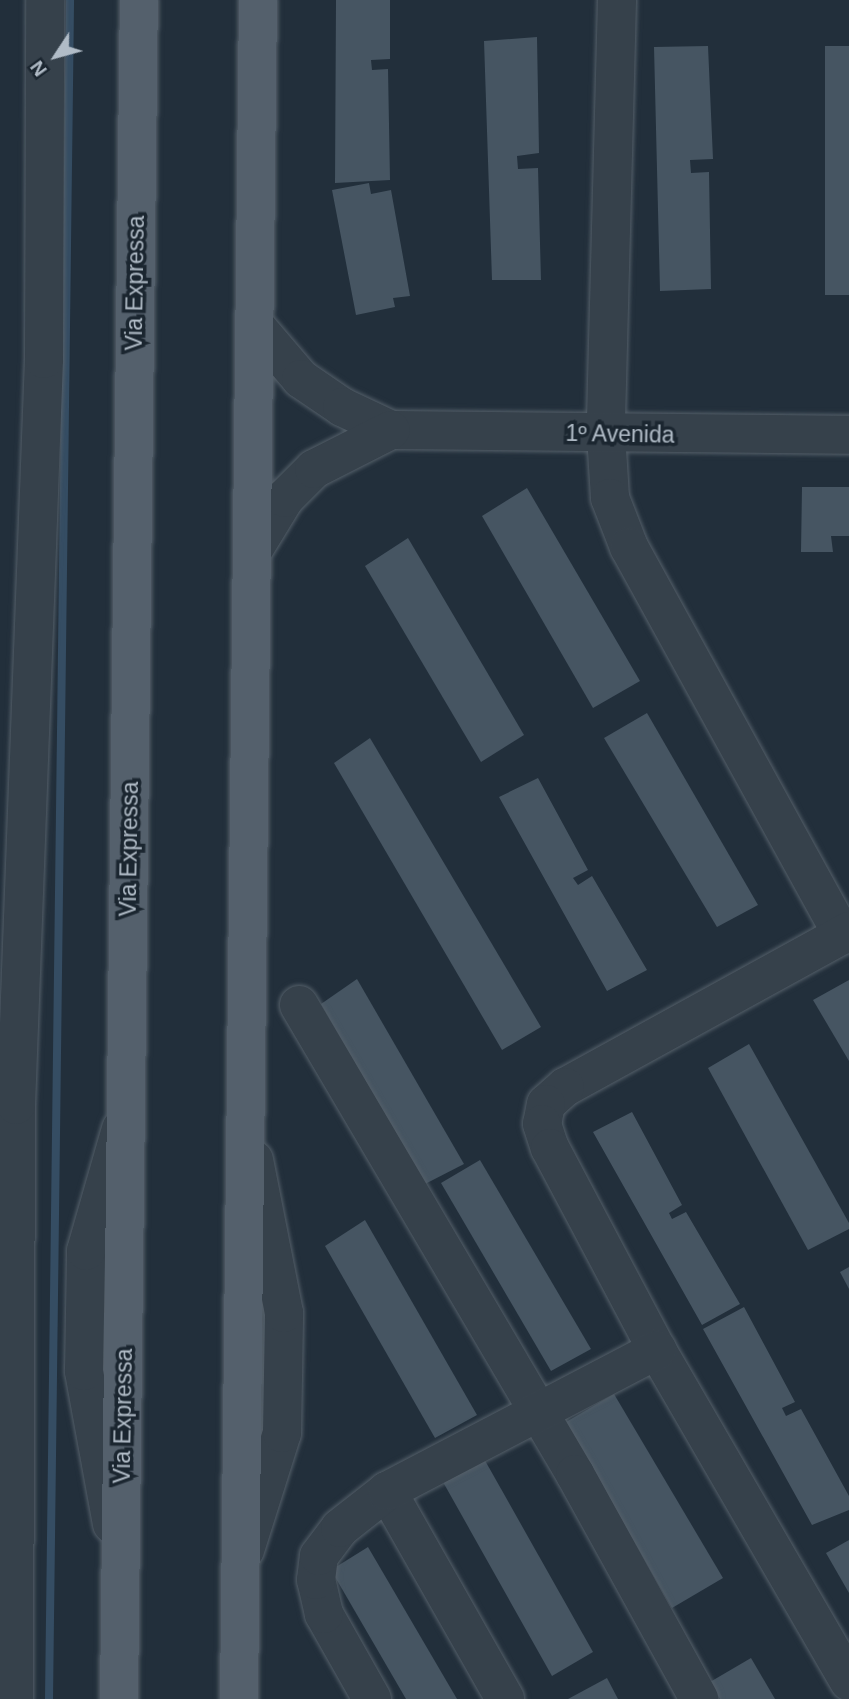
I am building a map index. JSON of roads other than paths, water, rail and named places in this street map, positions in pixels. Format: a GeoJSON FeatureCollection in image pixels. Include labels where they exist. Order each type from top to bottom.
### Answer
{"type":"FeatureCollection","features":[{"type":"Feature","properties":{"kind":"main road","name":"Via Expressa"},"geometry":{"type":"LineString","coordinates":[[119,1699],[139,0]]}},
{"type":"Feature","properties":{"kind":"main road"},"geometry":{"type":"LineString","coordinates":[[239,1699],[258,0]]}},
{"type":"Feature","properties":{"kind":"street"},"geometry":{"type":"LineString","coordinates":[[14,1699],[8,1482],[8,1106],[44,359],[45,0]]}},
{"type":"Feature","properties":{"kind":"street"},"geometry":{"type":"LineString","coordinates":[[617,0],[606,434],[610,498],[629,547],[845,933],[565,1087],[546,1104],[541,1124],[550,1148],[657,1350],[849,1681]]}},
{"type":"Feature","properties":{"kind":"street"},"geometry":{"type":"LineString","coordinates":[[254,324],[301,379],[342,407],[391,430]]}},
{"type":"Feature","properties":{"kind":"street"},"geometry":{"type":"LineString","coordinates":[[252,552],[285,498],[314,469],[391,430]]}},
{"type":"Feature","properties":{"kind":"street","name":"1º Avenida"},"geometry":{"type":"LineString","coordinates":[[391,430],[849,435]]}},
{"type":"Feature","properties":{"kind":"street"},"geometry":{"type":"LineString","coordinates":[[299,1005],[538,1411],[699,1699]]}},
{"type":"Feature","properties":{"kind":"street"},"geometry":{"type":"LineString","coordinates":[[372,1699],[324,1614],[316,1580],[319,1556],[340,1528],[387,1491],[657,1350]]}},
{"type":"Feature","properties":{"kind":"street"},"geometry":{"type":"LineString","coordinates":[[387,1491],[506,1699]]}},
{"type":"Feature","properties":{"kind":"waterway"},"geometry":{"type":"LineString","coordinates":[[49,1699],[70,0]]}}]}
